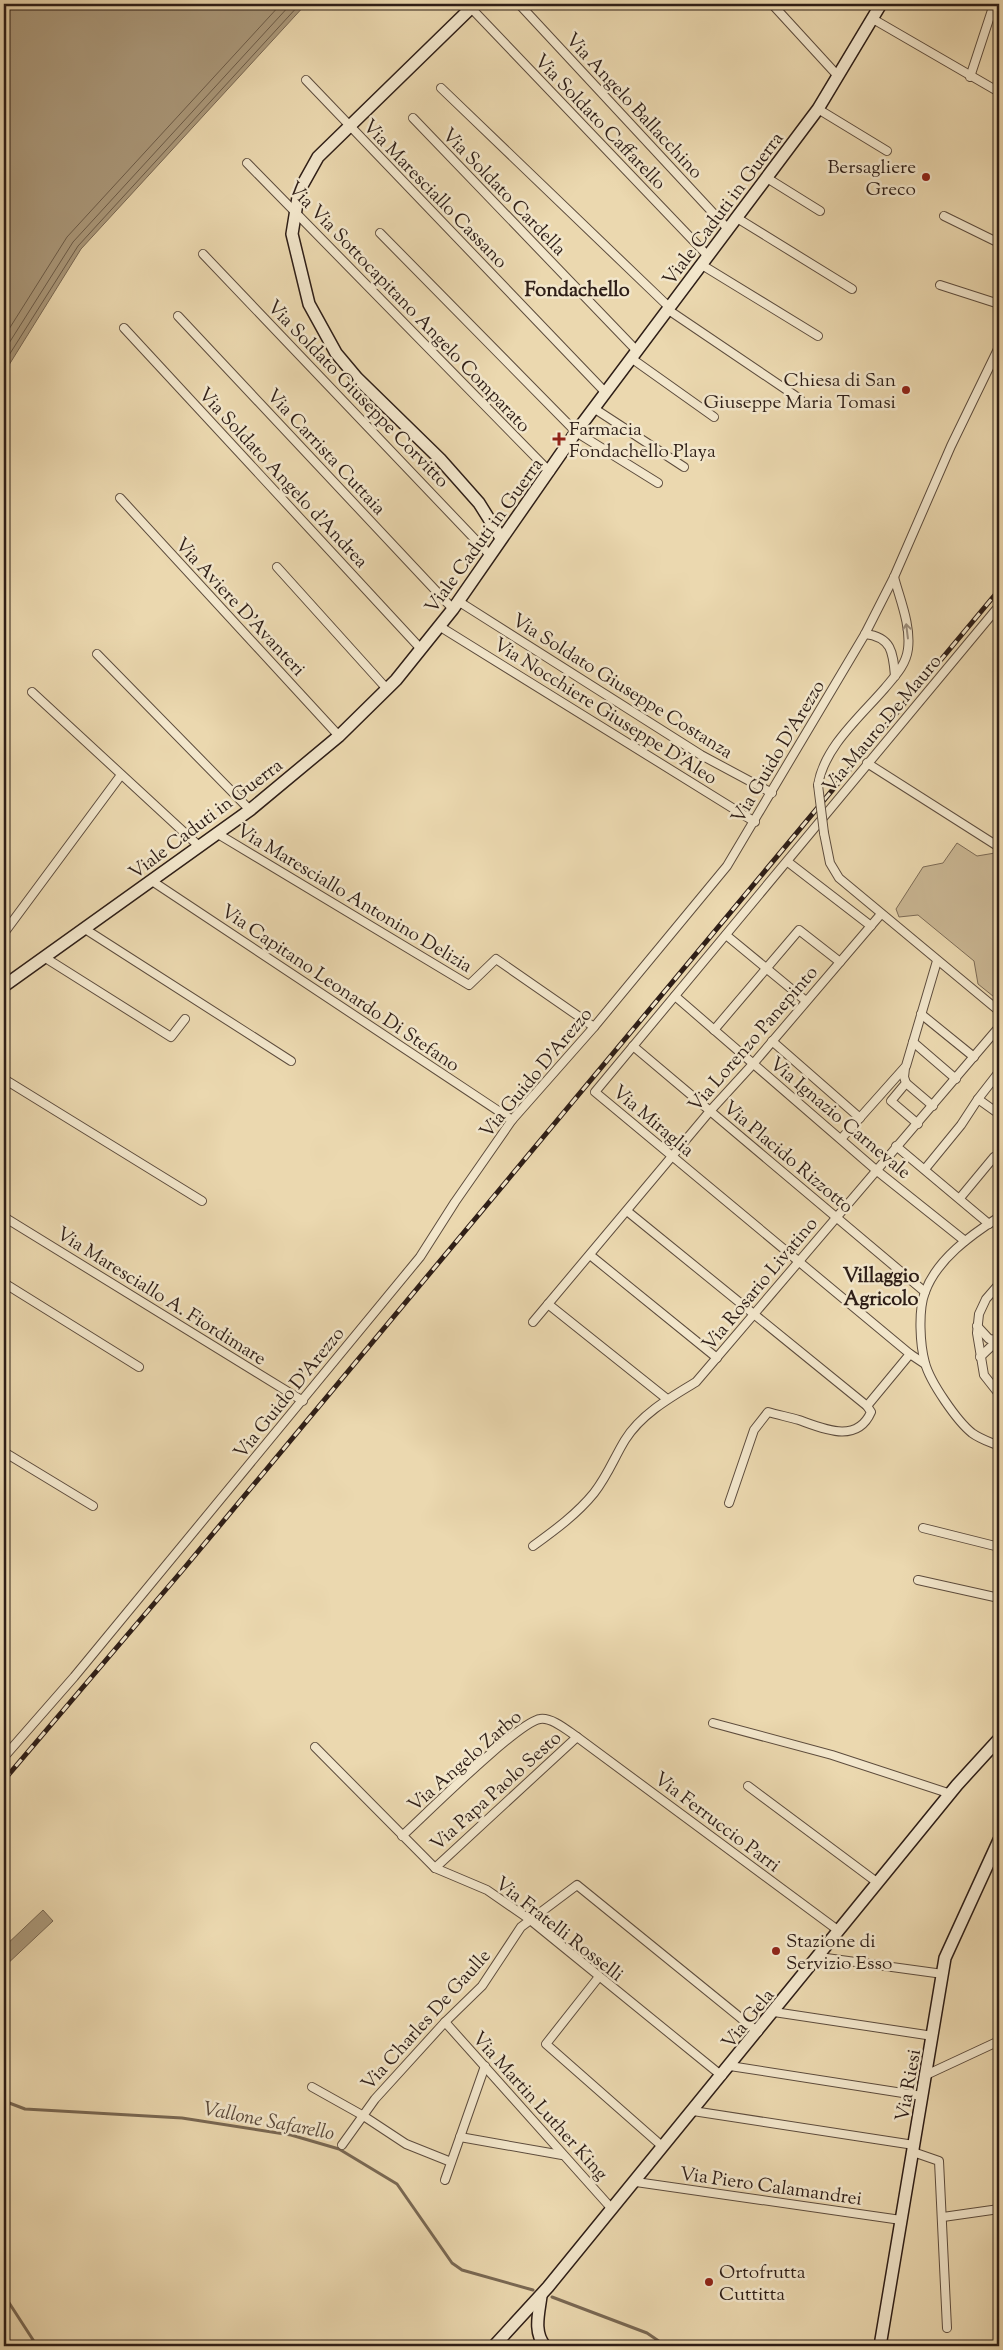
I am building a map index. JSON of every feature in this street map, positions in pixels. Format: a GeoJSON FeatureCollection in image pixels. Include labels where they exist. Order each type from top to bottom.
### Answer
{"type":"FeatureCollection","features":[{"type":"Feature","properties":{"kind":"street","name":"Via Angelo Ballacchino"},"geometry":{"type":"LineString","coordinates":[[519,4],[728,229]]}},
{"type":"Feature","properties":{"kind":"street"},"geometry":{"type":"LineString","coordinates":[[772,4],[838,76]]}},
{"type":"Feature","properties":{"kind":"street","name":"Viale Caduti in Guerra"},"geometry":{"type":"LineString","coordinates":[[4,986],[250,810],[339,736],[388,689],[456,605],[576,432],[818,109],[881,4]]}},
{"type":"Feature","properties":{"kind":"street"},"geometry":{"type":"LineString","coordinates":[[970,77],[994,4]]}},
{"type":"Feature","properties":{"kind":"street"},"geometry":{"type":"LineString","coordinates":[[473,6],[318,157],[306,174],[299,191],[292,234],[309,304],[336,353],[357,378],[440,459],[479,503],[501,538]]}},
{"type":"Feature","properties":{"kind":"street","name":"Via Soldato Caffarello"},"geometry":{"type":"LineString","coordinates":[[473,6],[705,261],[818,336]]}},
{"type":"Feature","properties":{"kind":"street"},"geometry":{"type":"LineString","coordinates":[[873,19],[970,77],[999,92]]}},
{"type":"Feature","properties":{"kind":"street","name":"Via Maresciallo Cassano"},"geometry":{"type":"LineString","coordinates":[[306,80],[606,392]]}},
{"type":"Feature","properties":{"kind":"street"},"geometry":{"type":"LineString","coordinates":[[441,88],[668,308],[800,399]]}},
{"type":"Feature","properties":{"kind":"street"},"geometry":{"type":"LineString","coordinates":[[818,109],[887,151]]}},
{"type":"Feature","properties":{"kind":"street","name":"Via Soldato Cardella"},"geometry":{"type":"LineString","coordinates":[[413,118],[634,355],[714,417]]}},
{"type":"Feature","properties":{"kind":"street","name":"Via Via Sottocapitano Angelo Comparato"},"geometry":{"type":"LineString","coordinates":[[248,163],[550,472]]}},
{"type":"Feature","properties":{"kind":"street"},"geometry":{"type":"LineString","coordinates":[[767,178],[820,211]]}},
{"type":"Feature","properties":{"kind":"street"},"geometry":{"type":"LineString","coordinates":[[944,216],[999,243]]}},
{"type":"Feature","properties":{"kind":"street"},"geometry":{"type":"LineString","coordinates":[[737,218],[852,289]]}},
{"type":"Feature","properties":{"kind":"street"},"geometry":{"type":"LineString","coordinates":[[380,233],[576,432],[658,483]]}},
{"type":"Feature","properties":{"kind":"street","name":"Via Soldato Giuseppe Corvitto"},"geometry":{"type":"LineString","coordinates":[[203,254],[490,555]]}},
{"type":"Feature","properties":{"kind":"street"},"geometry":{"type":"LineString","coordinates":[[940,285],[999,304]]}},
{"type":"Feature","properties":{"kind":"street","name":"Via Carrista Cuttaia"},"geometry":{"type":"LineString","coordinates":[[178,316],[456,605]]}},
{"type":"Feature","properties":{"kind":"street","name":"Via Soldato Angelo d'Andrea"},"geometry":{"type":"LineString","coordinates":[[124,328],[421,649]]}},
{"type":"Feature","properties":{"kind":"street","name":"Via Guido D'Arezzo"},"geometry":{"type":"LineString","coordinates":[[4,1757],[74,1677],[303,1401],[420,1257],[455,1202],[512,1120],[594,1027],[715,882],[755,822],[865,634],[894,577],[952,446],[999,347]]}},
{"type":"Feature","properties":{"kind":"street"},"geometry":{"type":"LineString","coordinates":[[595,409],[684,467]]}},
{"type":"Feature","properties":{"kind":"street","name":"Via Aviere D'Avanteri"},"geometry":{"type":"LineString","coordinates":[[120,498],[339,736]]}},
{"type":"Feature","properties":{"kind":"street"},"geometry":{"type":"LineString","coordinates":[[277,567],[388,689]]}},
{"type":"Feature","properties":{"kind":"street"},"geometry":{"type":"LineString","coordinates":[[894,577],[908,637],[906,658],[895,676],[833,749],[820,771],[818,785],[830,863],[839,878],[999,1011]]}},
{"type":"Feature","properties":{"kind":"street","name":"Via Soldato Giuseppe Costanza"},"geometry":{"type":"LineString","coordinates":[[456,605],[701,755],[772,792]]}},
{"type":"Feature","properties":{"kind":"street","name":"Via Mauro De Mauro"},"geometry":{"type":"LineString","coordinates":[[788,862],[867,763],[999,606]]}},
{"type":"Feature","properties":{"kind":"street","name":"Via Nocchiere Giuseppe D'Aleo"},"geometry":{"type":"LineString","coordinates":[[439,626],[755,822]]}},
{"type":"Feature","properties":{"kind":"street"},"geometry":{"type":"LineString","coordinates":[[865,634],[882,638],[887,643],[893,655],[895,676]]}},
{"type":"Feature","properties":{"kind":"street","name":"Via Maresciallo Antonino Delizia"},"geometry":{"type":"LineString","coordinates":[[97,654],[250,810]]}},
{"type":"Feature","properties":{"kind":"street"},"geometry":{"type":"LineString","coordinates":[[32,692],[200,847]]}},
{"type":"Feature","properties":{"kind":"street"},"geometry":{"type":"LineString","coordinates":[[867,763],[999,847]]}},
{"type":"Feature","properties":{"kind":"street"},"geometry":{"type":"LineString","coordinates":[[4,933],[122,775]]}},
{"type":"Feature","properties":{"kind":"street","name":"Via Maresciallo Antonino Delizia"},"geometry":{"type":"LineString","coordinates":[[218,834],[469,985],[496,959],[594,1027]]}},
{"type":"Feature","properties":{"kind":"street"},"geometry":{"type":"LineString","coordinates":[[788,862],[871,926]]}},
{"type":"Feature","properties":{"kind":"street","name":"Via Miraglia"},"geometry":{"type":"LineString","coordinates":[[788,862],[594,1092],[798,1262],[910,1354],[925,1364]]}},
{"type":"Feature","properties":{"kind":"street","name":"Via Capitano Leonardo Di Stefano"},"geometry":{"type":"LineString","coordinates":[[152,881],[512,1120]]}},
{"type":"Feature","properties":{"kind":"street","name":"Via Lorenzo Panepinto"},"geometry":{"type":"LineString","coordinates":[[533,1322],[710,1111],[754,1064],[881,914]]}},
{"type":"Feature","properties":{"kind":"street"},"geometry":{"type":"LineString","coordinates":[[85,929],[290,1061]]}},
{"type":"Feature","properties":{"kind":"street"},"geometry":{"type":"LineString","coordinates":[[714,1030],[799,930],[840,962]]}},
{"type":"Feature","properties":{"kind":"street"},"geometry":{"type":"LineString","coordinates":[[726,935],[806,1001]]}},
{"type":"Feature","properties":{"kind":"street"},"geometry":{"type":"LineString","coordinates":[[44,957],[171,1037],[185,1019]]}},
{"type":"Feature","properties":{"kind":"street"},"geometry":{"type":"LineString","coordinates":[[933,1106],[906,1083],[904,1077],[937,960]]}},
{"type":"Feature","properties":{"kind":"street","name":"Via Ignazio Carnevale"},"geometry":{"type":"LineString","coordinates":[[675,996],[876,1170],[965,1241]]}},
{"type":"Feature","properties":{"kind":"street"},"geometry":{"type":"LineString","coordinates":[[921,1014],[974,1057]]}},
{"type":"Feature","properties":{"kind":"street","name":"Via Rosario Livatino"},"geometry":{"type":"LineString","coordinates":[[533,1546],[568,1520],[594,1493],[615,1463],[626,1438],[658,1404],[696,1382],[999,1027]]}},
{"type":"Feature","properties":{"kind":"street"},"geometry":{"type":"LineString","coordinates":[[772,1041],[860,1118]]}},
{"type":"Feature","properties":{"kind":"street"},"geometry":{"type":"LineString","coordinates":[[913,1042],[956,1079]]}},
{"type":"Feature","properties":{"kind":"street","name":"Via Placido Rizzotto"},"geometry":{"type":"LineString","coordinates":[[633,1046],[925,1292]]}},
{"type":"Feature","properties":{"kind":"street"},"geometry":{"type":"LineString","coordinates":[[841,1140],[906,1066]]}},
{"type":"Feature","properties":{"kind":"street"},"geometry":{"type":"LineString","coordinates":[[925,1169],[961,1125],[999,1072]]}},
{"type":"Feature","properties":{"kind":"street"},"geometry":{"type":"LineString","coordinates":[[4,1079],[202,1201]]}},
{"type":"Feature","properties":{"kind":"street"},"geometry":{"type":"LineString","coordinates":[[906,1083],[891,1101],[918,1124]]}},
{"type":"Feature","properties":{"kind":"street"},"geometry":{"type":"LineString","coordinates":[[978,1099],[999,1114]]}},
{"type":"Feature","properties":{"kind":"street"},"geometry":{"type":"LineString","coordinates":[[896,1146],[989,1224]]}},
{"type":"Feature","properties":{"kind":"street"},"geometry":{"type":"LineString","coordinates":[[960,1198],[994,1157]]}},
{"type":"Feature","properties":{"kind":"street"},"geometry":{"type":"LineString","coordinates":[[627,1211],[867,1406],[871,1412],[867,1422],[855,1429],[844,1432],[832,1431],[768,1412],[754,1430],[729,1503]]}},
{"type":"Feature","properties":{"kind":"street","name":"Via Maresciallo A. Fiordimare"},"geometry":{"type":"LineString","coordinates":[[4,1217],[303,1401]]}},
{"type":"Feature","properties":{"kind":"street"},"geometry":{"type":"LineString","coordinates":[[999,1217],[965,1241],[942,1265],[925,1292],[920,1322],[925,1364],[946,1402],[961,1423],[972,1433],[999,1446]]}},
{"type":"Feature","properties":{"kind":"street"},"geometry":{"type":"LineString","coordinates":[[590,1255],[716,1358]]}},
{"type":"Feature","properties":{"kind":"street"},"geometry":{"type":"LineString","coordinates":[[4,1283],[139,1367]]}},
{"type":"Feature","properties":{"kind":"street"},"geometry":{"type":"LineString","coordinates":[[999,1284],[986,1299],[979,1314],[977,1325],[984,1375],[999,1394]]}},
{"type":"Feature","properties":{"kind":"street"},"geometry":{"type":"LineString","coordinates":[[548,1304],[666,1399]]}},
{"type":"Feature","properties":{"kind":"street"},"geometry":{"type":"LineString","coordinates":[[977,1325],[989,1339],[998,1340]]}},
{"type":"Feature","properties":{"kind":"street"},"geometry":{"type":"LineString","coordinates":[[980,1357],[998,1340]]}},
{"type":"Feature","properties":{"kind":"street"},"geometry":{"type":"LineString","coordinates":[[867,1406],[910,1354]]}},
{"type":"Feature","properties":{"kind":"street"},"geometry":{"type":"LineString","coordinates":[[4,1452],[93,1506]]}},
{"type":"Feature","properties":{"kind":"street"},"geometry":{"type":"LineString","coordinates":[[924,1528],[999,1546]]}},
{"type":"Feature","properties":{"kind":"street"},"geometry":{"type":"LineString","coordinates":[[918,1580],[999,1598]]}},
{"type":"Feature","properties":{"kind":"street","name":"Via Angelo Zarbo"},"geometry":{"type":"LineString","coordinates":[[402,1836],[504,1742],[531,1722],[542,1718],[551,1721],[577,1737]]}},
{"type":"Feature","properties":{"kind":"street"},"geometry":{"type":"LineString","coordinates":[[713,1723],[832,1755],[951,1794]]}},
{"type":"Feature","properties":{"kind":"street","name":"Via Papa Paolo Sesto"},"geometry":{"type":"LineString","coordinates":[[435,1868],[577,1737]]}},
{"type":"Feature","properties":{"kind":"street","name":"Via Ferruccio Parri"},"geometry":{"type":"LineString","coordinates":[[577,1737],[839,1931]]}},
{"type":"Feature","properties":{"kind":"street","name":"Via Gela"},"geometry":{"type":"LineString","coordinates":[[494,2346],[540,2296],[636,2182],[878,1882],[999,1739]]}},
{"type":"Feature","properties":{"kind":"street","name":"Via Fratelli Rosselli"},"geometry":{"type":"LineString","coordinates":[[315,1747],[435,1868],[487,1890],[529,1919],[598,1978],[722,2076]]}},
{"type":"Feature","properties":{"kind":"street"},"geometry":{"type":"LineString","coordinates":[[748,1786],[878,1882]]}},
{"type":"Feature","properties":{"kind":"street","name":"Via Riesi"},"geometry":{"type":"LineString","coordinates":[[880,2346],[945,1958],[999,1840]]}},
{"type":"Feature","properties":{"kind":"street","name":"Via Charles De Gaulle"},"geometry":{"type":"LineString","coordinates":[[362,2115],[445,2022],[482,1986],[521,1927],[529,1919],[577,1885],[758,2032]]}},
{"type":"Feature","properties":{"kind":"street"},"geometry":{"type":"LineString","coordinates":[[819,1956],[943,1974]]}},
{"type":"Feature","properties":{"kind":"street"},"geometry":{"type":"LineString","coordinates":[[598,1978],[546,2044],[663,2148]]}},
{"type":"Feature","properties":{"kind":"street"},"geometry":{"type":"LineString","coordinates":[[774,2012],[933,2036]]}},
{"type":"Feature","properties":{"kind":"street","name":"Via Martin Luther King"},"geometry":{"type":"LineString","coordinates":[[445,2022],[562,2156],[612,2210]]}},
{"type":"Feature","properties":{"kind":"street"},"geometry":{"type":"LineString","coordinates":[[926,2075],[999,2041]]}},
{"type":"Feature","properties":{"kind":"street"},"geometry":{"type":"LineString","coordinates":[[445,2180],[485,2066]]}},
{"type":"Feature","properties":{"kind":"street"},"geometry":{"type":"LineString","coordinates":[[730,2066],[922,2096]]}},
{"type":"Feature","properties":{"kind":"street","name":"Via Charles De Gaulle"},"geometry":{"type":"LineString","coordinates":[[312,2086],[362,2115],[406,2144],[451,2162]]}},
{"type":"Feature","properties":{"kind":"street"},"geometry":{"type":"LineString","coordinates":[[693,2111],[914,2148],[938,2161],[943,2217],[947,2328]]}},
{"type":"Feature","properties":{"kind":"street"},"geometry":{"type":"LineString","coordinates":[[342,2144],[362,2115]]}},
{"type":"Feature","properties":{"kind":"street"},"geometry":{"type":"LineString","coordinates":[[460,2137],[562,2156]]}},
{"type":"Feature","properties":{"kind":"street","name":"Via Piero Calamandrei"},"geometry":{"type":"LineString","coordinates":[[636,2182],[901,2220]]}},
{"type":"Feature","properties":{"kind":"street"},"geometry":{"type":"LineString","coordinates":[[943,2217],[999,2209]]}},
{"type":"Feature","properties":{"kind":"street"},"geometry":{"type":"LineString","coordinates":[[540,2296],[538,2326],[541,2344]]}},
{"type":"Feature","properties":{"kind":"street"},"geometry":{"type":"LineString","coordinates":[[509,2346],[514,2325]]}},
{"type":"Feature","properties":{"kind":"shaded area"},"geometry":{"type":"Polygon","coordinates":[[[957,843],[977,856],[995,853],[999,856],[999,1001],[978,984],[974,961],[918,915],[899,917],[896,909],[923,867],[943,863],[957,843]]]}},
{"type":"Feature","properties":{"kind":"water"},"geometry":{"type":"Polygon","coordinates":[[[4,4],[306,4],[81,249],[4,373],[4,4]]]}},
{"type":"Feature","properties":{"kind":"water"},"geometry":{"type":"Polygon","coordinates":[[[43,1910],[53,1921],[4,1967],[4,1947],[43,1910]]]}},
{"type":"Feature","properties":{"kind":"waterway","name":"Vallone Safarello"},"geometry":{"type":"LineString","coordinates":[[4,2101],[25,2109],[182,2118],[291,2135],[339,2149],[397,2184],[452,2263],[462,2270],[533,2290]]}},
{"type":"Feature","properties":{"kind":"waterway"},"geometry":{"type":"LineString","coordinates":[[4,2295],[37,2346]]}},
{"type":"Feature","properties":{"kind":"waterway","name":"Vallone Safarello"},"geometry":{"type":"LineString","coordinates":[[552,2297],[647,2333],[666,2346]]}},
{"type":"Feature","properties":{"kind":"railway"},"geometry":{"type":"LineString","coordinates":[[4,1780],[186,1566],[999,590]]}},
{"type":"Feature","properties":{"kind":"place","name":"Bersagliere Greco"},"geometry":{"type":"Point","coordinates":[926,177]}},
{"type":"Feature","properties":{"kind":"place","name":"Chiesa di San Giuseppe Maria Tomasi"},"geometry":{"type":"Point","coordinates":[906,390]}},
{"type":"Feature","properties":{"kind":"place","name":"Farmacia Fondachello Playa"},"geometry":{"type":"Point","coordinates":[559,439]}},
{"type":"Feature","properties":{"kind":"place","name":"Stazione di Servizio Esso"},"geometry":{"type":"Point","coordinates":[776,1951]}},
{"type":"Feature","properties":{"kind":"place","name":"Ortofrutta Cuttitta"},"geometry":{"type":"Point","coordinates":[709,2282]}},
{"type":"Feature","properties":{"kind":"district","name":"Fondachello"},"geometry":{"type":"Point","coordinates":[577,289]}},
{"type":"Feature","properties":{"kind":"district","name":"Villaggio Agricolo"},"geometry":{"type":"Point","coordinates":[881,1286]}}]}
